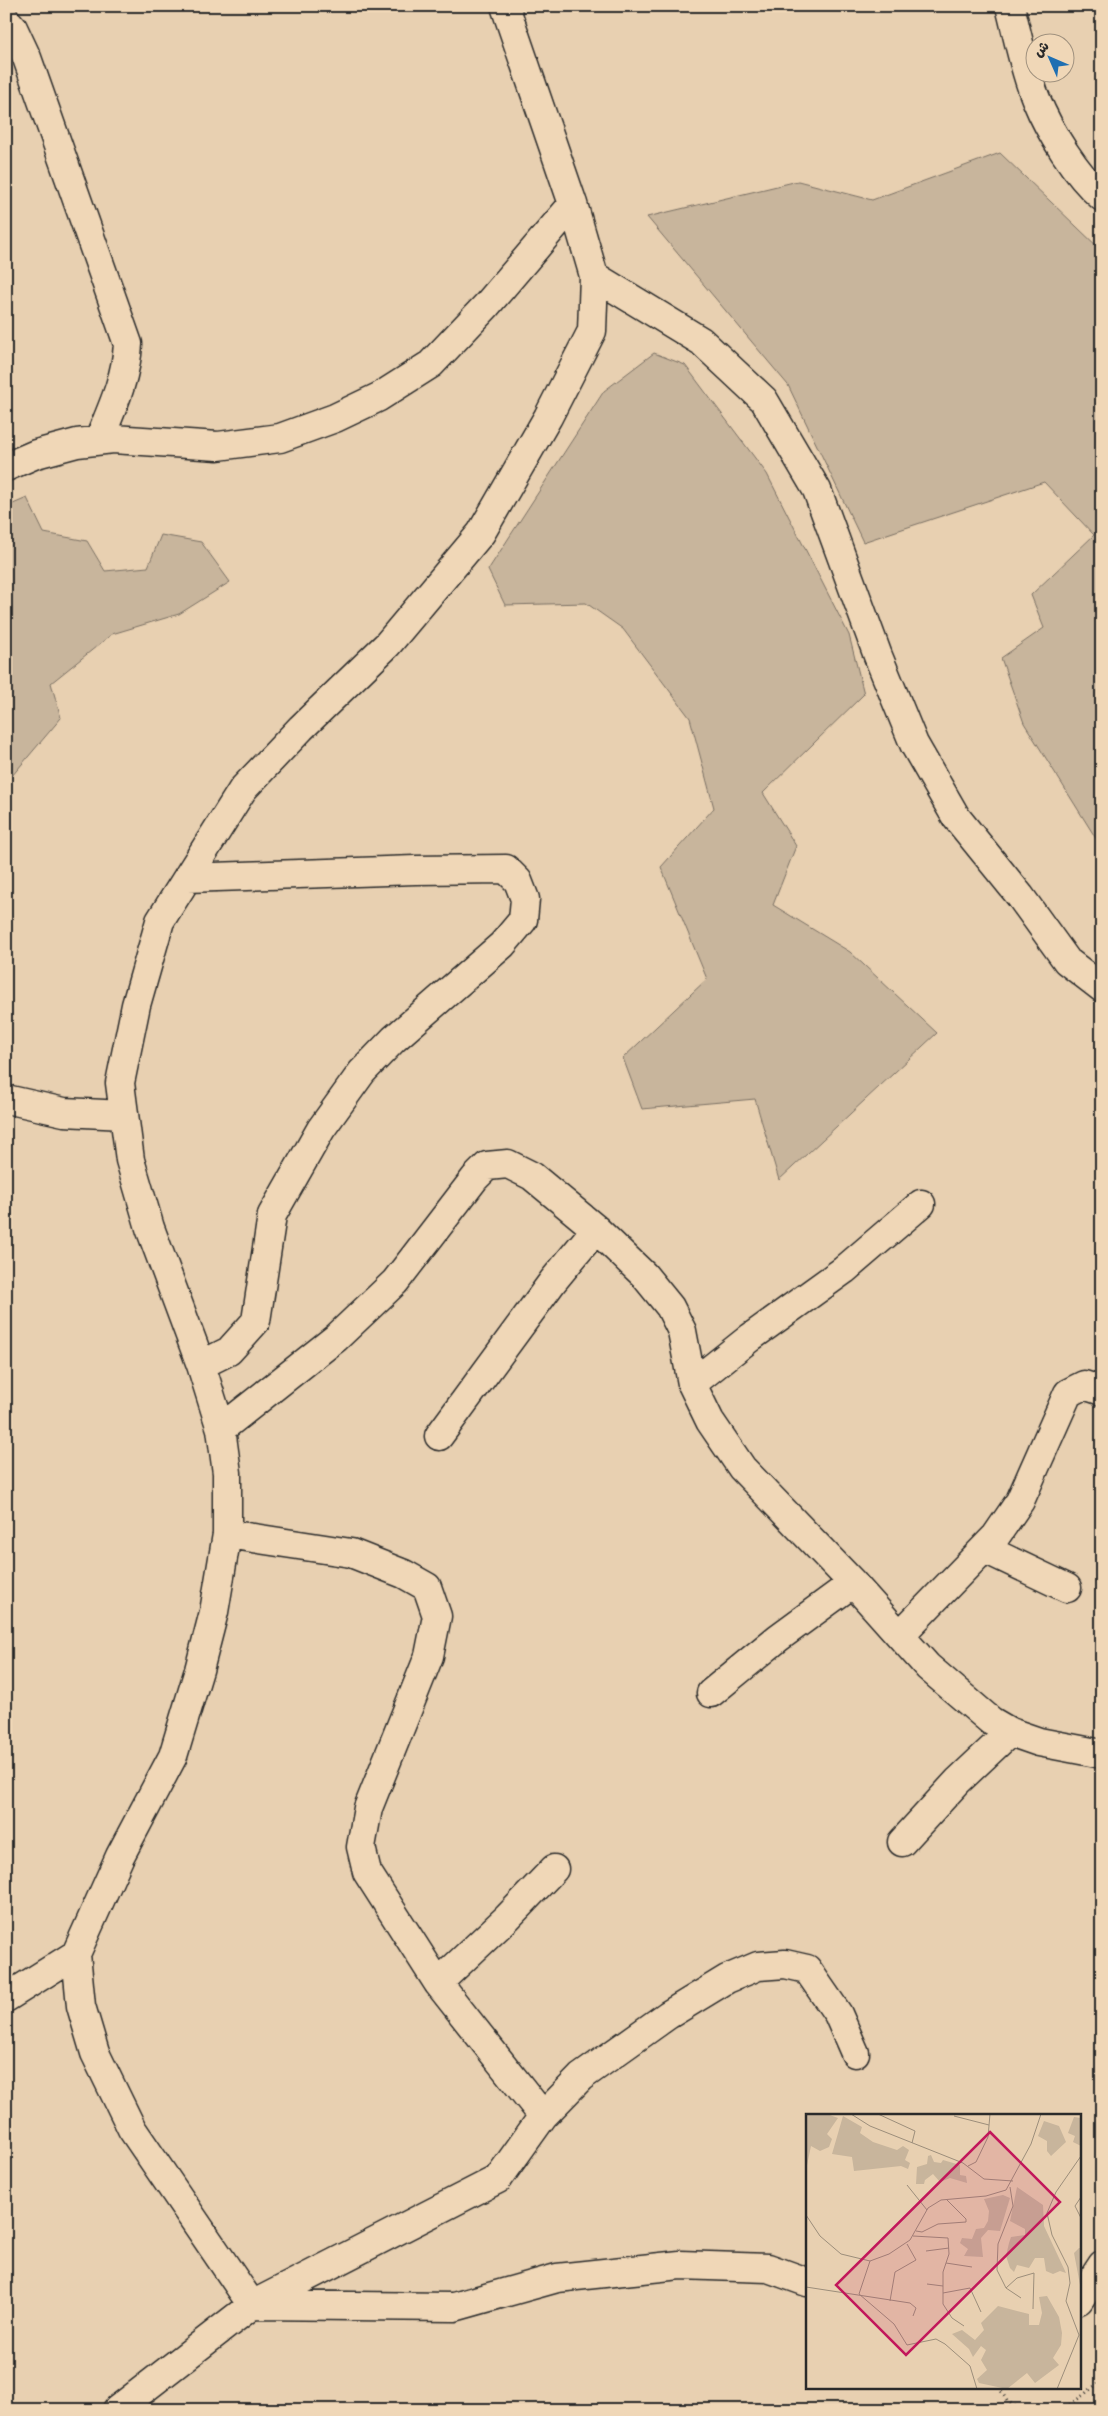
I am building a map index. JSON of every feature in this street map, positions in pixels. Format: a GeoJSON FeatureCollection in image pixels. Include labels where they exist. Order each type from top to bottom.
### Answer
{"type":"FeatureCollection","features":[{"type":"Feature","properties":{"kind":"street"},"geometry":{"type":"LineString","coordinates":[[252,2305],[132,2129],[95,2052],[81,2006],[76,1954],[120,1856],[173,1756],[214,1612],[227,1534],[227,1473],[221,1428],[201,1365],[150,1228],[130,1160],[120,1082],[136,1005],[160,921],[187,878],[244,789],[301,728],[387,645],[481,533],[548,417],[592,331],[594,276],[573,204],[505,6]]}},
{"type":"Feature","properties":{"kind":"street"},"geometry":{"type":"LineString","coordinates":[[1010,6],[1036,99],[1057,138],[1083,178],[1102,197]]}},
{"type":"Feature","properties":{"kind":"street"},"geometry":{"type":"LineString","coordinates":[[6,20],[13,28],[27,58],[128,344],[127,366],[122,383],[98,440]]}},
{"type":"Feature","properties":{"kind":"street"},"geometry":{"type":"LineString","coordinates":[[6,466],[36,454],[77,443],[113,439],[218,446],[280,438],[335,418],[379,397],[430,364],[487,305],[573,204]]}},
{"type":"Feature","properties":{"kind":"street"},"geometry":{"type":"LineString","coordinates":[[594,276],[701,341],[764,400],[817,490],[878,656],[914,744],[956,817],[1020,896],[1067,961],[1102,988]]}},
{"type":"Feature","properties":{"kind":"street"},"geometry":{"type":"LineString","coordinates":[[187,878],[433,869],[506,869],[518,881],[525,899],[523,920],[502,945],[394,1039],[362,1072],[321,1129],[272,1215],[256,1321],[229,1351],[201,1365]]}},
{"type":"Feature","properties":{"kind":"street"},"geometry":{"type":"LineString","coordinates":[[6,1099],[64,1112],[124,1115]]}},
{"type":"Feature","properties":{"kind":"street"},"geometry":{"type":"LineString","coordinates":[[221,1428],[336,1338],[395,1282],[475,1178],[487,1166],[508,1164],[532,1176],[596,1229],[644,1275],[670,1307],[682,1331],[692,1384],[710,1421],[742,1468],[853,1583],[928,1667],[991,1721],[1010,1732],[1039,1742],[1102,1754]]}},
{"type":"Feature","properties":{"kind":"street"},"geometry":{"type":"LineString","coordinates":[[692,1384],[751,1337],[844,1270],[921,1204]]}},
{"type":"Feature","properties":{"kind":"street"},"geometry":{"type":"LineString","coordinates":[[440,1436],[553,1281],[596,1229]]}},
{"type":"Feature","properties":{"kind":"street"},"geometry":{"type":"LineString","coordinates":[[900,1635],[996,1536],[1020,1501],[1068,1393],[1084,1385],[1102,1391]]}},
{"type":"Feature","properties":{"kind":"street"},"geometry":{"type":"LineString","coordinates":[[227,1534],[351,1553],[404,1574],[427,1587],[437,1616],[430,1656],[368,1808],[361,1847],[367,1872],[438,1982],[543,2116]]}},
{"type":"Feature","properties":{"kind":"street"},"geometry":{"type":"LineString","coordinates":[[985,1549],[1067,1588]]}},
{"type":"Feature","properties":{"kind":"street"},"geometry":{"type":"LineString","coordinates":[[711,1693],[778,1638],[853,1583]]}},
{"type":"Feature","properties":{"kind":"street"},"geometry":{"type":"LineString","coordinates":[[902,1842],[958,1781],[1010,1732]]}},
{"type":"Feature","properties":{"kind":"street"},"geometry":{"type":"LineString","coordinates":[[438,1982],[507,1918],[554,1869]]}},
{"type":"Feature","properties":{"kind":"street"},"geometry":{"type":"LineString","coordinates":[[6,1998],[76,1954]]}},
{"type":"Feature","properties":{"kind":"street"},"geometry":{"type":"LineString","coordinates":[[117,2410],[252,2305],[498,2179],[543,2116],[581,2077],[668,2015],[727,1979],[758,1966],[785,1964],[807,1969],[838,2014],[855,2052]]}},
{"type":"Feature","properties":{"kind":"street"},"geometry":{"type":"LineString","coordinates":[[252,2305],[454,2307],[557,2278],[680,2264],[768,2268],[806,2282]]}},
{"type":"Feature","properties":{"kind":"street"},"geometry":{"type":"LineString","coordinates":[[1080,2298],[1102,2264]]}},
{"type":"Feature","properties":{"kind":"path"},"geometry":{"type":"LineString","coordinates":[[1061,2410],[1102,2380]]}},
{"type":"Feature","properties":{"kind":"path"},"geometry":{"type":"LineString","coordinates":[[1000,2388],[1007,2402],[1020,2410]]}},
{"type":"Feature","properties":{"kind":"shaded area"},"geometry":{"type":"Polygon","coordinates":[[[1000,153],[1102,251],[1102,848],[1024,723],[1001,658],[1044,628],[1031,595],[1094,535],[1044,482],[863,542],[788,385],[647,217],[798,181],[872,200],[1000,153]]]}},
{"type":"Feature","properties":{"kind":"shaded area"},"geometry":{"type":"Polygon","coordinates":[[[654,353],[685,365],[767,474],[849,635],[864,694],[763,793],[796,846],[773,905],[850,952],[937,1033],[779,1180],[755,1099],[642,1109],[623,1058],[707,979],[661,867],[714,808],[690,718],[623,629],[586,603],[505,605],[488,570],[604,391],[654,353]]]}},
{"type":"Feature","properties":{"kind":"shaded area"},"geometry":{"type":"Polygon","coordinates":[[[27,498],[44,533],[87,541],[105,571],[148,567],[161,535],[201,542],[230,582],[179,614],[112,634],[51,683],[61,718],[6,783],[6,507],[27,498]]]}}]}
